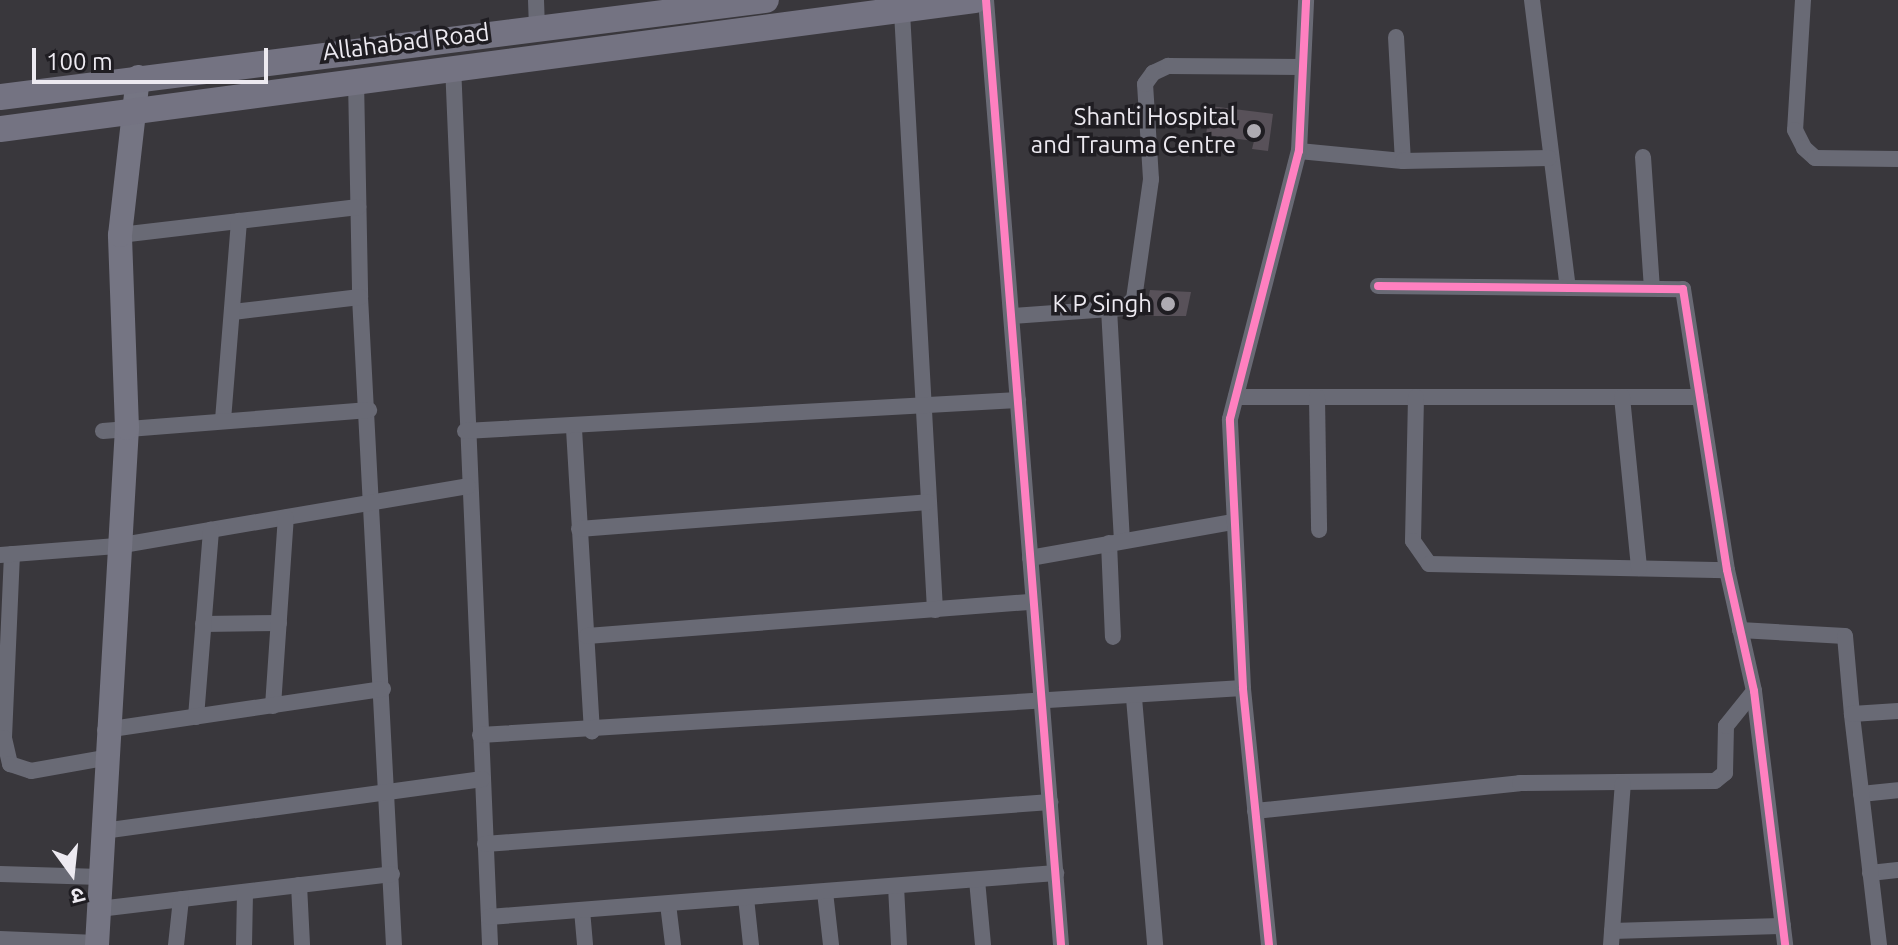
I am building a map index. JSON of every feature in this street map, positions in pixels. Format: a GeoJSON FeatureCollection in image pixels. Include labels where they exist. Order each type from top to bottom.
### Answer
{"type":"FeatureCollection","features":[{"type":"Feature","properties":{"kind":"main road","name":"Allahabad Road"},"geometry":{"type":"LineString","coordinates":[[0,97],[537,26],[659,6],[766,0]]}},
{"type":"Feature","properties":{"kind":"main road"},"geometry":{"type":"LineString","coordinates":[[0,129],[131,113],[453,65],[902,12],[975,0]]}},
{"type":"Feature","properties":{"kind":"street"},"geometry":{"type":"LineString","coordinates":[[536,0],[537,26]]}},
{"type":"Feature","properties":{"kind":"street"},"geometry":{"type":"LineString","coordinates":[[986,0],[1061,945]]}},
{"type":"Feature","properties":{"kind":"street"},"geometry":{"type":"LineString","coordinates":[[1269,945],[1243,688],[1232,522],[1236,397],[1299,151],[1306,0]]}},
{"type":"Feature","properties":{"kind":"street"},"geometry":{"type":"LineString","coordinates":[[1532,0],[1549,158],[1568,288]]}},
{"type":"Feature","properties":{"kind":"street"},"geometry":{"type":"LineString","coordinates":[[1803,0],[1795,130],[1804,148],[1815,158],[1898,159]]}},
{"type":"Feature","properties":{"kind":"street"},"geometry":{"type":"LineString","coordinates":[[902,12],[921,406],[935,610]]}},
{"type":"Feature","properties":{"kind":"street"},"geometry":{"type":"LineString","coordinates":[[1396,37],[1403,161]]}},
{"type":"Feature","properties":{"kind":"street"},"geometry":{"type":"LineString","coordinates":[[453,65],[465,431],[490,945]]}},
{"type":"Feature","properties":{"kind":"street"},"geometry":{"type":"LineString","coordinates":[[1012,316],[1129,305],[1136,292],[1151,179],[1147,78],[1168,66],[1302,67]]}},
{"type":"Feature","properties":{"kind":"street"},"geometry":{"type":"LineString","coordinates":[[0,939],[97,944],[105,730],[117,546],[115,430],[120,235],[131,113],[138,77]]}},
{"type":"Feature","properties":{"kind":"street"},"geometry":{"type":"LineString","coordinates":[[356,80],[360,297],[374,502],[394,945]]}},
{"type":"Feature","properties":{"kind":"street"},"geometry":{"type":"LineString","coordinates":[[1299,151],[1403,161],[1549,158]]}},
{"type":"Feature","properties":{"kind":"street"},"geometry":{"type":"LineString","coordinates":[[1643,157],[1652,288]]}},
{"type":"Feature","properties":{"kind":"street"},"geometry":{"type":"LineString","coordinates":[[120,235],[358,207]]}},
{"type":"Feature","properties":{"kind":"street"},"geometry":{"type":"LineString","coordinates":[[223,420],[239,221]]}},
{"type":"Feature","properties":{"kind":"street"},"geometry":{"type":"LineString","coordinates":[[1378,286],[1683,289],[1727,570],[1754,691],[1785,945]]}},
{"type":"Feature","properties":{"kind":"street"},"geometry":{"type":"LineString","coordinates":[[233,312],[360,297]]}},
{"type":"Feature","properties":{"kind":"street"},"geometry":{"type":"LineString","coordinates":[[1109,309],[1115,542],[1113,637]]}},
{"type":"Feature","properties":{"kind":"street"},"geometry":{"type":"LineString","coordinates":[[1236,397],[1700,397]]}},
{"type":"Feature","properties":{"kind":"street"},"geometry":{"type":"LineString","coordinates":[[1317,397],[1319,530]]}},
{"type":"Feature","properties":{"kind":"street"},"geometry":{"type":"LineString","coordinates":[[1416,397],[1413,541],[1419,558],[1429,564],[1727,570]]}},
{"type":"Feature","properties":{"kind":"street"},"geometry":{"type":"LineString","coordinates":[[1622,397],[1639,568]]}},
{"type":"Feature","properties":{"kind":"street"},"geometry":{"type":"LineString","coordinates":[[465,431],[574,429],[1018,400]]}},
{"type":"Feature","properties":{"kind":"street"},"geometry":{"type":"LineString","coordinates":[[115,430],[369,410]]}},
{"type":"Feature","properties":{"kind":"street"},"geometry":{"type":"LineString","coordinates":[[574,429],[592,731]]}},
{"type":"Feature","properties":{"kind":"street"},"geometry":{"type":"LineString","coordinates":[[105,758],[31,771],[10,764],[4,738],[6,554],[117,546],[468,486]]}},
{"type":"Feature","properties":{"kind":"street"},"geometry":{"type":"LineString","coordinates":[[579,529],[928,502]]}},
{"type":"Feature","properties":{"kind":"street"},"geometry":{"type":"LineString","coordinates":[[273,706],[286,517]]}},
{"type":"Feature","properties":{"kind":"street"},"geometry":{"type":"LineString","coordinates":[[1030,558],[1232,522]]}},
{"type":"Feature","properties":{"kind":"street"},"geometry":{"type":"LineString","coordinates":[[196,717],[211,530]]}},
{"type":"Feature","properties":{"kind":"street"},"geometry":{"type":"LineString","coordinates":[[587,636],[1033,602]]}},
{"type":"Feature","properties":{"kind":"street"},"geometry":{"type":"LineString","coordinates":[[203,624],[279,623]]}},
{"type":"Feature","properties":{"kind":"street"},"geometry":{"type":"LineString","coordinates":[[1740,630],[1845,636],[1879,945]]}},
{"type":"Feature","properties":{"kind":"street"},"geometry":{"type":"LineString","coordinates":[[480,735],[1043,705],[1243,688]]}},
{"type":"Feature","properties":{"kind":"street"},"geometry":{"type":"LineString","coordinates":[[105,730],[383,689]]}},
{"type":"Feature","properties":{"kind":"street"},"geometry":{"type":"LineString","coordinates":[[1255,811],[1520,783],[1623,783],[1721,778],[1726,726],[1754,691]]}},
{"type":"Feature","properties":{"kind":"street"},"geometry":{"type":"LineString","coordinates":[[1134,698],[1155,945]]}},
{"type":"Feature","properties":{"kind":"street"},"geometry":{"type":"LineString","coordinates":[[1852,714],[1898,711]]}},
{"type":"Feature","properties":{"kind":"street"},"geometry":{"type":"LineString","coordinates":[[103,831],[482,779]]}},
{"type":"Feature","properties":{"kind":"street"},"geometry":{"type":"LineString","coordinates":[[1623,783],[1612,938],[1783,926]]}},
{"type":"Feature","properties":{"kind":"street"},"geometry":{"type":"LineString","coordinates":[[1861,794],[1898,790]]}},
{"type":"Feature","properties":{"kind":"street"},"geometry":{"type":"LineString","coordinates":[[485,844],[1050,802]]}},
{"type":"Feature","properties":{"kind":"street"},"geometry":{"type":"LineString","coordinates":[[1870,873],[1898,870]]}},
{"type":"Feature","properties":{"kind":"street"},"geometry":{"type":"LineString","coordinates":[[489,917],[1056,873]]}},
{"type":"Feature","properties":{"kind":"street"},"geometry":{"type":"LineString","coordinates":[[0,874],[101,877]]}},
{"type":"Feature","properties":{"kind":"street"},"geometry":{"type":"LineString","coordinates":[[99,909],[392,874]]}},
{"type":"Feature","properties":{"kind":"street"},"geometry":{"type":"LineString","coordinates":[[977,880],[983,945]]}},
{"type":"Feature","properties":{"kind":"street"},"geometry":{"type":"LineString","coordinates":[[299,885],[302,945]]}},
{"type":"Feature","properties":{"kind":"street"},"geometry":{"type":"LineString","coordinates":[[896,886],[899,945]]}},
{"type":"Feature","properties":{"kind":"street"},"geometry":{"type":"LineString","coordinates":[[244,945],[245,892]]}},
{"type":"Feature","properties":{"kind":"street"},"geometry":{"type":"LineString","coordinates":[[825,892],[831,945]]}},
{"type":"Feature","properties":{"kind":"street"},"geometry":{"type":"LineString","coordinates":[[746,898],[751,945]]}},
{"type":"Feature","properties":{"kind":"street"},"geometry":{"type":"LineString","coordinates":[[176,945],[181,899]]}},
{"type":"Feature","properties":{"kind":"street"},"geometry":{"type":"LineString","coordinates":[[668,904],[673,945]]}},
{"type":"Feature","properties":{"kind":"street"},"geometry":{"type":"LineString","coordinates":[[582,910],[585,945]]}},
{"type":"Feature","properties":{"kind":"building"},"geometry":{"type":"Polygon","coordinates":[[[1210,106],[1273,114],[1268,151],[1252,149],[1254,141],[1206,135],[1210,106]]]}},
{"type":"Feature","properties":{"kind":"building","name":"K P Singh"},"geometry":{"type":"Polygon","coordinates":[[[1150,290],[1191,292],[1186,316],[1145,316],[1150,290]]]}},
{"type":"Feature","properties":{"kind":"cycle path"},"geometry":{"type":"LineString","coordinates":[[986,0],[1061,945]]}},
{"type":"Feature","properties":{"kind":"cycle path"},"geometry":{"type":"LineString","coordinates":[[1269,945],[1243,688],[1230,419],[1299,151],[1306,0]]}},
{"type":"Feature","properties":{"kind":"cycle path"},"geometry":{"type":"LineString","coordinates":[[1378,286],[1683,289],[1727,570],[1754,691],[1785,945]]}},
{"type":"Feature","properties":{"kind":"place","name":"Shanti Hospital and Trauma Centre"},"geometry":{"type":"Point","coordinates":[1254,131]}},
{"type":"Feature","properties":{"kind":"place","name":"K P Singh"},"geometry":{"type":"Point","coordinates":[1168,304]}}]}
